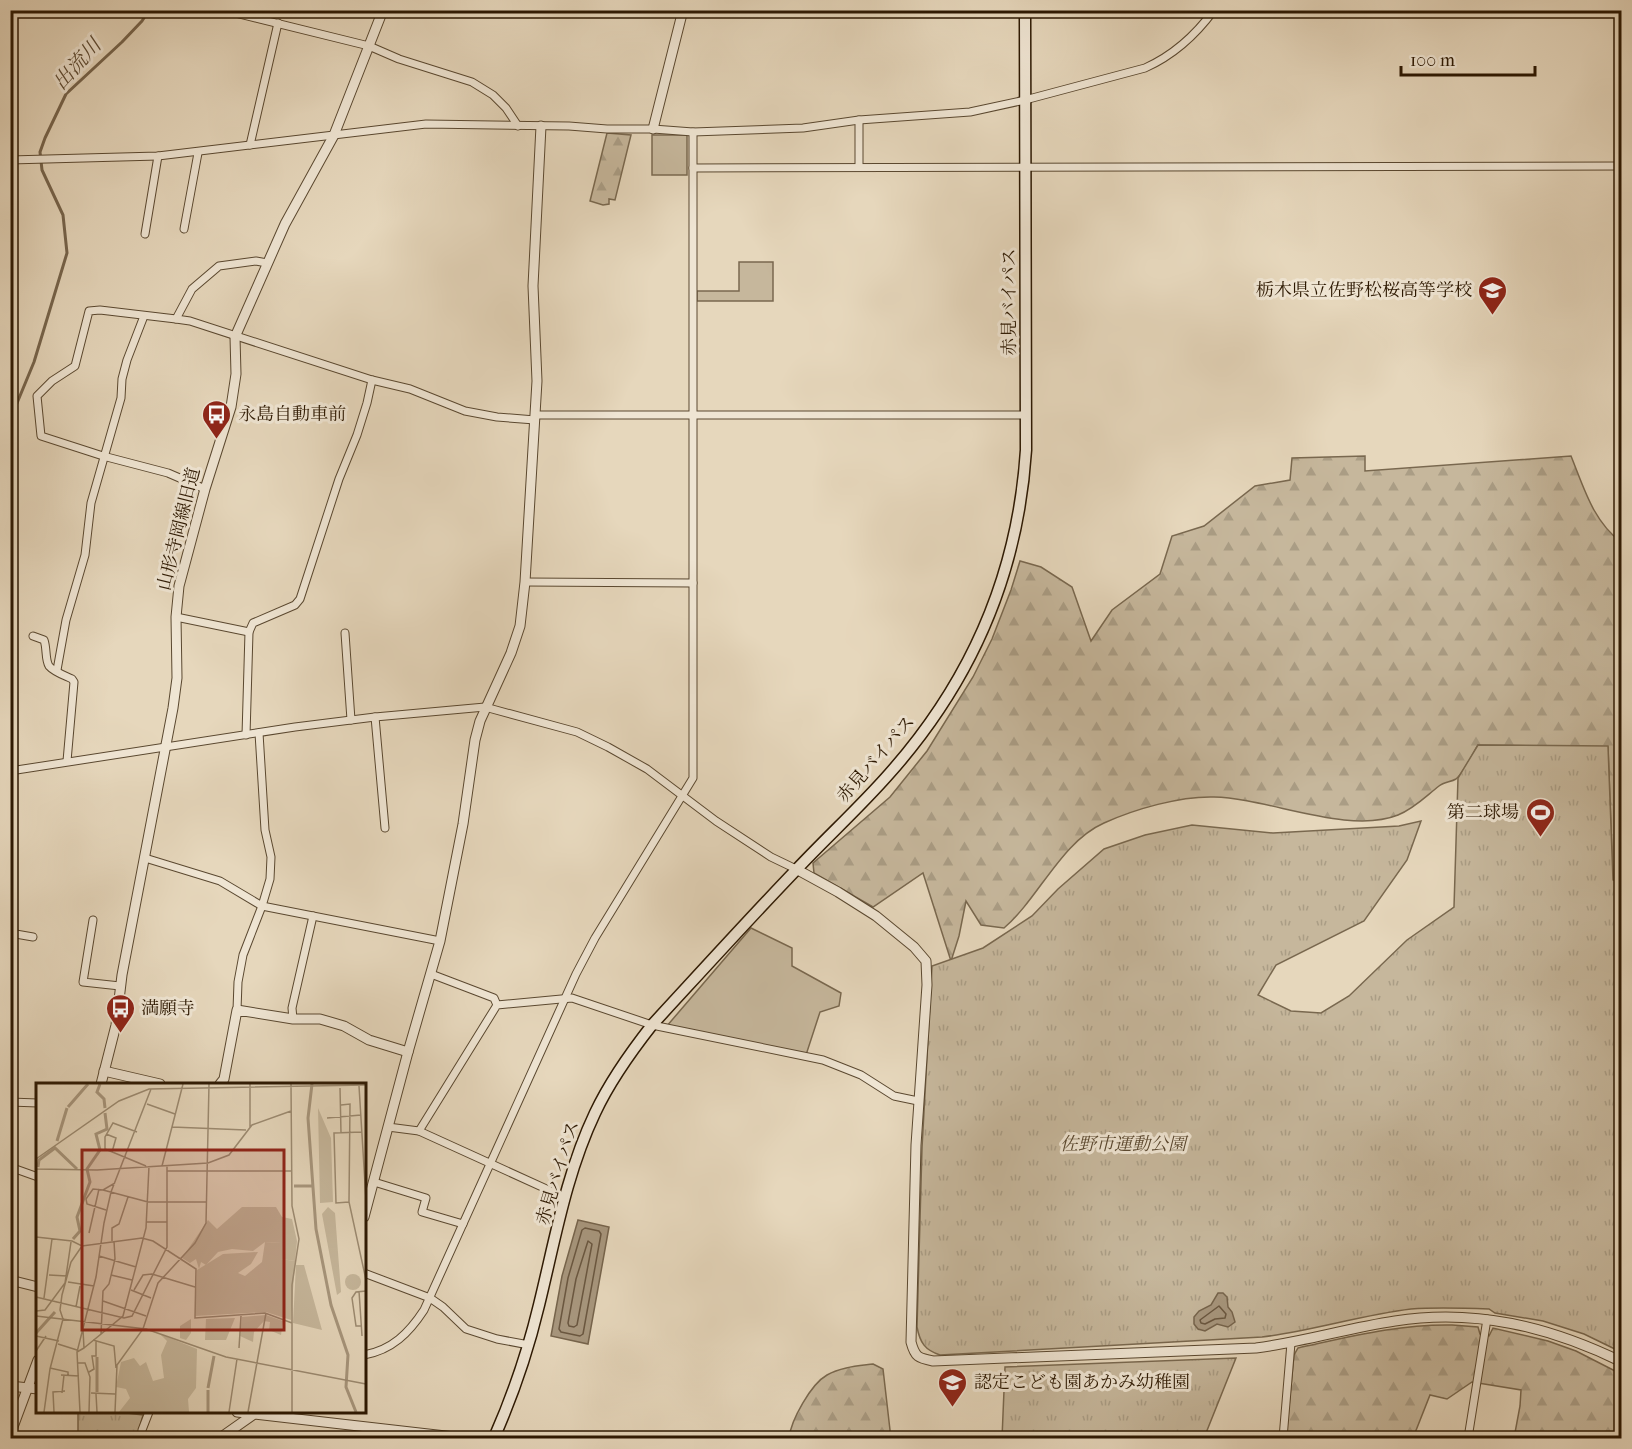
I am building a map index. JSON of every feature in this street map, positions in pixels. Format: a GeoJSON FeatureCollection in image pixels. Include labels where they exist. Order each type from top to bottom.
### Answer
{"type":"FeatureCollection","features":[{"type":"Feature","properties":{"kind":"main road","name":"赤見バイパス"},"geometry":{"type":"LineString","coordinates":[[494,1438],[515,1388],[529,1345],[564,1197],[578,1155],[594,1113],[616,1075],[652,1025],[796,869],[889,774],[912,746],[947,699],[974,650],[1002,585],[1015,530],[1024,476],[1025,10]]}},
{"type":"Feature","properties":{"kind":"street"},"geometry":{"type":"LineString","coordinates":[[223,10],[248,13],[369,46],[399,59],[472,82],[507,108],[518,126]]}},
{"type":"Feature","properties":{"kind":"street","name":"山形寺岡線旧道"},"geometry":{"type":"LineString","coordinates":[[101,1083],[116,1025],[120,986],[177,678],[176,616],[181,578],[205,489],[231,407],[236,374],[235,337],[285,224],[334,135],[383,10]]}},
{"type":"Feature","properties":{"kind":"street"},"geometry":{"type":"LineString","coordinates":[[653,129],[683,10]]}},
{"type":"Feature","properties":{"kind":"street"},"geometry":{"type":"LineString","coordinates":[[10,160],[198,153],[426,124],[653,129],[693,132],[803,128],[859,120],[970,112],[1127,74],[1158,62],[1192,38],[1214,10]]}},
{"type":"Feature","properties":{"kind":"street"},"geometry":{"type":"LineString","coordinates":[[250,145],[278,23]]}},
{"type":"Feature","properties":{"kind":"street"},"geometry":{"type":"LineString","coordinates":[[859,120],[859,167]]}},
{"type":"Feature","properties":{"kind":"street"},"geometry":{"type":"LineString","coordinates":[[366,1210],[440,941],[468,800],[475,740],[485,707],[511,653],[520,626],[525,582],[537,381],[533,286],[541,126]]}},
{"type":"Feature","properties":{"kind":"street"},"geometry":{"type":"LineString","coordinates":[[366,1354],[385,1348],[405,1335],[414,1325],[430,1298],[489,1163],[595,938],[693,778],[693,132]]}},
{"type":"Feature","properties":{"kind":"street"},"geometry":{"type":"LineString","coordinates":[[184,229],[198,153]]}},
{"type":"Feature","properties":{"kind":"street"},"geometry":{"type":"LineString","coordinates":[[145,234],[158,156]]}},
{"type":"Feature","properties":{"kind":"street"},"geometry":{"type":"LineString","coordinates":[[693,168],[1622,166]]}},
{"type":"Feature","properties":{"kind":"street"},"geometry":{"type":"LineString","coordinates":[[176,319],[192,290],[209,272],[219,266],[256,261],[267,263]]}},
{"type":"Feature","properties":{"kind":"street"},"geometry":{"type":"LineString","coordinates":[[205,489],[168,473],[103,456],[41,436],[37,396],[52,381],[75,366],[89,311],[100,310],[190,321],[372,380],[410,389],[465,411],[497,417],[1025,415]]}},
{"type":"Feature","properties":{"kind":"street"},"geometry":{"type":"LineString","coordinates":[[57,670],[66,620],[85,555],[91,503],[121,398],[122,379],[127,360],[144,316]]}},
{"type":"Feature","properties":{"kind":"street"},"geometry":{"type":"LineString","coordinates":[[246,735],[249,632],[253,623],[295,605],[300,599],[339,479],[357,435],[372,380]]}},
{"type":"Feature","properties":{"kind":"street"},"geometry":{"type":"LineString","coordinates":[[525,582],[693,583]]}},
{"type":"Feature","properties":{"kind":"street"},"geometry":{"type":"LineString","coordinates":[[176,616],[249,632]]}},
{"type":"Feature","properties":{"kind":"street"},"geometry":{"type":"LineString","coordinates":[[345,633],[351,720]]}},
{"type":"Feature","properties":{"kind":"street"},"geometry":{"type":"LineString","coordinates":[[33,636],[44,640],[47,647],[48,664],[74,682],[67,761]]}},
{"type":"Feature","properties":{"kind":"street"},"geometry":{"type":"LineString","coordinates":[[10,771],[351,720],[485,707],[577,732],[608,747],[647,769],[716,821],[771,857],[838,892],[876,916],[914,947],[926,961],[927,985],[918,1101],[911,1342],[919,1359],[933,1361],[1256,1348],[1412,1318],[1450,1317],[1486,1319],[1548,1331],[1590,1346],[1622,1362]]}},
{"type":"Feature","properties":{"kind":"street"},"geometry":{"type":"LineString","coordinates":[[375,717],[385,828]]}},
{"type":"Feature","properties":{"kind":"street"},"geometry":{"type":"LineString","coordinates":[[221,1083],[224,1079],[237,1010],[238,982],[243,955],[270,879],[271,857],[265,830],[260,733]]}},
{"type":"Feature","properties":{"kind":"street"},"geometry":{"type":"LineString","coordinates":[[144,858],[219,880],[262,906],[440,941]]}},
{"type":"Feature","properties":{"kind":"street"},"geometry":{"type":"LineString","coordinates":[[293,1019],[292,1008],[313,916]]}},
{"type":"Feature","properties":{"kind":"street"},"geometry":{"type":"LineString","coordinates":[[93,920],[83,982],[120,986]]}},
{"type":"Feature","properties":{"kind":"street"},"geometry":{"type":"LineString","coordinates":[[10,933],[33,937]]}},
{"type":"Feature","properties":{"kind":"street"},"geometry":{"type":"LineString","coordinates":[[419,1131],[496,1005],[494,998],[431,974]]}},
{"type":"Feature","properties":{"kind":"street"},"geometry":{"type":"LineString","coordinates":[[496,1005],[572,998],[652,1025],[823,1060],[861,1075],[894,1096],[918,1101]]}},
{"type":"Feature","properties":{"kind":"street"},"geometry":{"type":"LineString","coordinates":[[237,1010],[293,1019],[320,1019],[344,1026],[369,1040],[408,1052]]}},
{"type":"Feature","properties":{"kind":"street"},"geometry":{"type":"LineString","coordinates":[[104,1071],[156,1083]]}},
{"type":"Feature","properties":{"kind":"street"},"geometry":{"type":"LineString","coordinates":[[10,1102],[36,1103]]}},
{"type":"Feature","properties":{"kind":"street"},"geometry":{"type":"LineString","coordinates":[[388,1127],[419,1131],[564,1197]]}},
{"type":"Feature","properties":{"kind":"street"},"geometry":{"type":"LineString","coordinates":[[10,1167],[36,1176]]}},
{"type":"Feature","properties":{"kind":"street"},"geometry":{"type":"LineString","coordinates":[[374,1182],[426,1198],[422,1212],[463,1224]]}},
{"type":"Feature","properties":{"kind":"street"},"geometry":{"type":"LineString","coordinates":[[366,1274],[430,1298],[466,1329],[529,1345]]}},
{"type":"Feature","properties":{"kind":"street"},"geometry":{"type":"LineString","coordinates":[[10,1281],[36,1287]]}},
{"type":"Feature","properties":{"kind":"street"},"geometry":{"type":"LineString","coordinates":[[1468,1438],[1486,1319]]}},
{"type":"Feature","properties":{"kind":"street"},"geometry":{"type":"LineString","coordinates":[[1283,1438],[1291,1343]]}},
{"type":"Feature","properties":{"kind":"street"},"geometry":{"type":"LineString","coordinates":[[10,1435],[33,1389],[36,1372]]}},
{"type":"Feature","properties":{"kind":"street"},"geometry":{"type":"LineString","coordinates":[[10,1386],[33,1389]]}},
{"type":"Feature","properties":{"kind":"street"},"geometry":{"type":"LineString","coordinates":[[141,1438],[149,1413]]}},
{"type":"Feature","properties":{"kind":"street"},"geometry":{"type":"LineString","coordinates":[[220,1438],[255,1413]]}},
{"type":"Feature","properties":{"kind":"street"},"geometry":{"type":"LineString","coordinates":[[264,1413],[463,1438]]}},
{"type":"Feature","properties":{"kind":"green space"},"geometry":{"type":"Polygon","coordinates":[[[607,133],[631,135],[615,200],[609,199],[609,204],[603,205],[590,201],[607,133]]]}},
{"type":"Feature","properties":{"kind":"green space"},"geometry":{"type":"Polygon","coordinates":[[[652,135],[687,135],[687,175],[652,175],[652,135]]]}},
{"type":"Feature","properties":{"kind":"green space"},"geometry":{"type":"Polygon","coordinates":[[[739,262],[773,262],[773,301],[697,301],[697,291],[739,291],[739,262]]]}},
{"type":"Feature","properties":{"kind":"green space"},"geometry":{"type":"Polygon","coordinates":[[[1365,456],[1365,471],[1571,456],[1596,514],[1611,534],[1621,542],[1621,882],[1613,880],[1608,747],[1478,745],[1456,779],[1441,785],[1404,812],[1378,820],[1356,821],[1332,818],[1258,803],[1214,797],[1172,801],[1116,818],[1089,832],[1075,843],[1017,916],[1004,928],[981,925],[966,901],[951,961],[923,873],[873,907],[814,873],[813,863],[890,797],[927,751],[973,677],[992,639],[1020,561],[1041,567],[1072,587],[1091,641],[1112,610],[1160,574],[1172,536],[1204,526],[1255,486],[1290,480],[1292,458],[1365,456]]]}},
{"type":"Feature","properties":{"kind":"green space","name":"佐野市運動公園"},"geometry":{"type":"Polygon","coordinates":[[[1478,745],[1608,746],[1613,880],[1622,882],[1621,1352],[1584,1334],[1543,1321],[1495,1313],[1489,1309],[1450,1308],[1411,1309],[1262,1337],[940,1355],[930,1351],[922,1342],[917,1327],[922,1148],[932,966],[983,948],[1032,916],[1058,889],[1104,849],[1145,835],[1192,825],[1273,833],[1399,826],[1421,821],[1407,860],[1364,921],[1276,965],[1258,995],[1291,1011],[1321,1013],[1349,996],[1407,940],[1454,907],[1458,778],[1478,745]]]}},
{"type":"Feature","properties":{"kind":"green space"},"geometry":{"type":"Polygon","coordinates":[[[751,928],[792,948],[792,966],[841,993],[839,1006],[820,1012],[806,1055],[666,1027],[751,928]]]}},
{"type":"Feature","properties":{"kind":"green space"},"geometry":{"type":"Polygon","coordinates":[[[1452,1325],[1478,1327],[1480,1334],[1489,1336],[1493,1328],[1548,1341],[1576,1351],[1621,1374],[1621,1403],[1616,1438],[1514,1438],[1521,1390],[1472,1382],[1447,1399],[1430,1395],[1413,1438],[1286,1438],[1294,1355],[1298,1348],[1393,1329],[1452,1325]]]}},
{"type":"Feature","properties":{"kind":"green space"},"geometry":{"type":"Polygon","coordinates":[[[1236,1358],[1204,1438],[1002,1438],[1005,1367],[1236,1358]]]}},
{"type":"Feature","properties":{"kind":"green space"},"geometry":{"type":"Polygon","coordinates":[[[873,1364],[883,1369],[889,1438],[789,1438],[803,1403],[821,1380],[838,1370],[873,1364]]]}},
{"type":"Feature","properties":{"kind":"green space"},"geometry":{"type":"Polygon","coordinates":[[[78,1413],[143,1415],[137,1438],[78,1438],[78,1413]]]}},
{"type":"Feature","properties":{"kind":"water"},"geometry":{"type":"Polygon","coordinates":[[[578,1220],[609,1227],[588,1344],[551,1336],[562,1276],[578,1220]]]}},
{"type":"Feature","properties":{"kind":"water"},"geometry":{"type":"Polygon","coordinates":[[[1218,1293],[1223,1293],[1227,1297],[1228,1307],[1235,1322],[1228,1327],[1217,1324],[1205,1331],[1198,1329],[1194,1324],[1194,1317],[1199,1311],[1211,1305],[1218,1293]]]}},
{"type":"Feature","properties":{"kind":"waterway","name":"出流川"},"geometry":{"type":"LineString","coordinates":[[10,420],[34,362],[67,253],[63,215],[42,170],[40,152],[66,94],[122,42],[149,10]]}},
{"type":"Feature","properties":{"kind":"place","name":"栃木県立佐野松桜高等学校"},"geometry":{"type":"Point","coordinates":[1493,316]}},
{"type":"Feature","properties":{"kind":"place","name":"永島自動車前"},"geometry":{"type":"Point","coordinates":[217,440]}},
{"type":"Feature","properties":{"kind":"place","name":"第二球場"},"geometry":{"type":"Point","coordinates":[1540,838]}},
{"type":"Feature","properties":{"kind":"place","name":"満願寺"},"geometry":{"type":"Point","coordinates":[120,1034]}},
{"type":"Feature","properties":{"kind":"place","name":"認定こども園あかみ幼稚園"},"geometry":{"type":"Point","coordinates":[953,1408]}}]}
